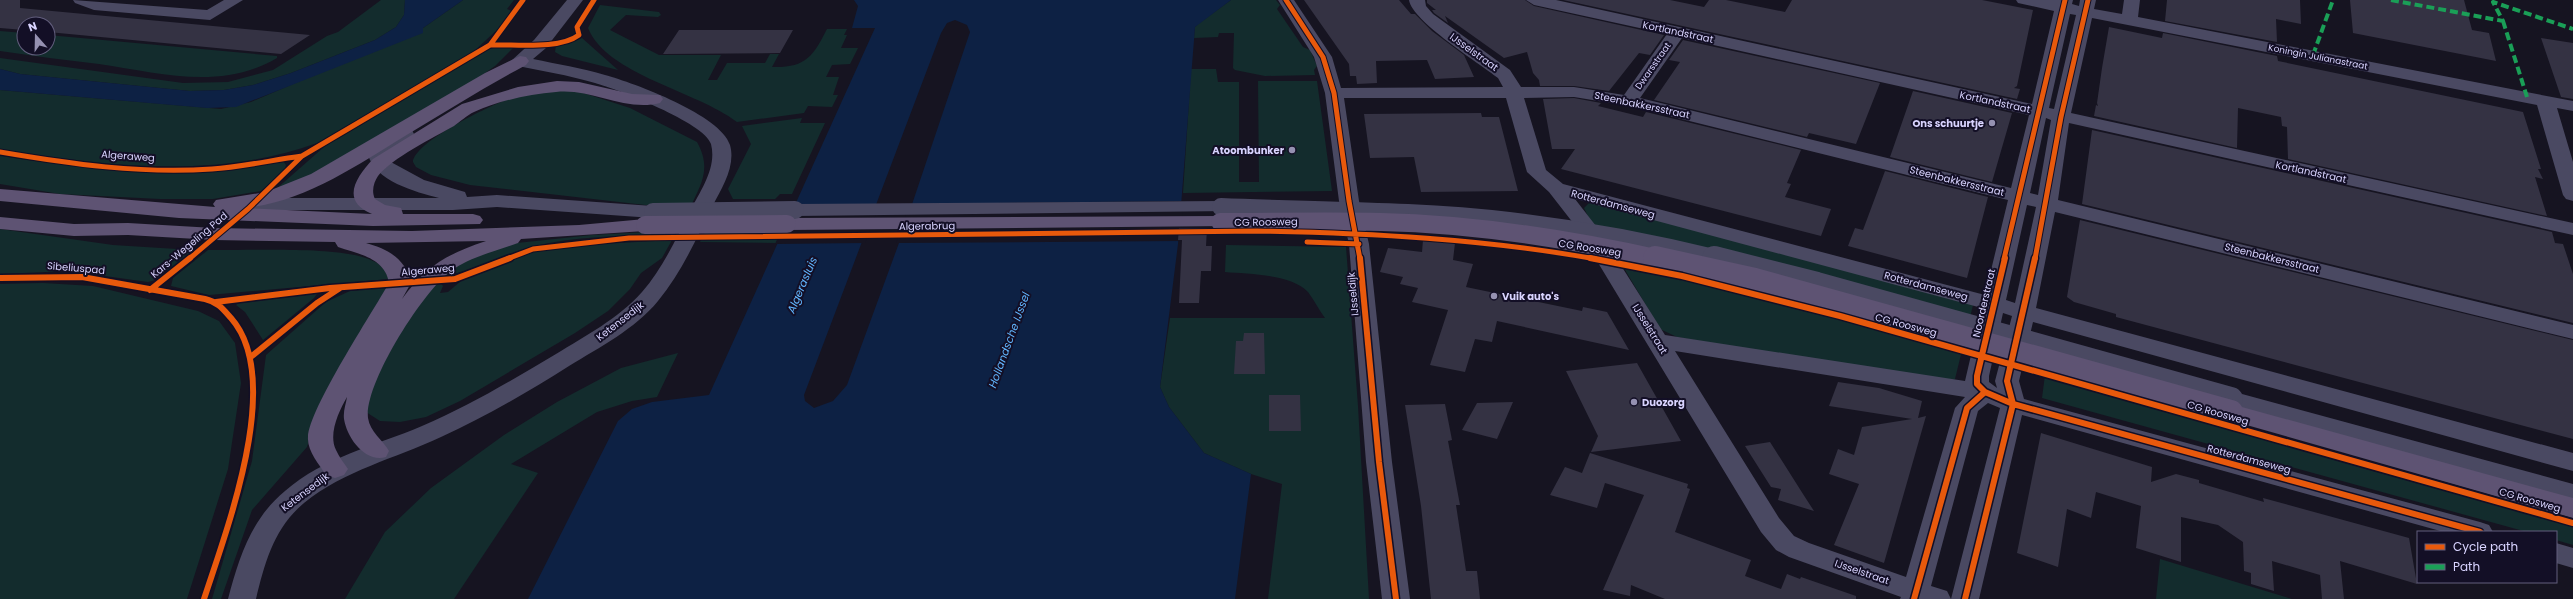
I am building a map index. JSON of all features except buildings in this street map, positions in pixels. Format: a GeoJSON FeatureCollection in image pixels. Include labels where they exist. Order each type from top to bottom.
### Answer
{"type":"FeatureCollection","features":[{"type":"Feature","properties":{"kind":"main road"},"geometry":{"type":"LineString","coordinates":[[443,220],[381,211],[368,204],[362,194],[363,183],[369,172],[380,163],[468,108],[494,89],[520,60]]}},
{"type":"Feature","properties":{"kind":"main road"},"geometry":{"type":"LineString","coordinates":[[99,205],[234,204],[283,192],[322,177],[520,60]]}},
{"type":"Feature","properties":{"kind":"main road"},"geometry":{"type":"LineString","coordinates":[[468,108],[518,92],[557,86],[579,86],[632,99],[654,100]]}},
{"type":"Feature","properties":{"kind":"main road"},"geometry":{"type":"LineString","coordinates":[[0,195],[195,213],[443,220],[587,220],[622,225]]}},
{"type":"Feature","properties":{"kind":"main road","name":"Algerabrug"},"geometry":{"type":"LineString","coordinates":[[649,218],[1220,215]]}},
{"type":"Feature","properties":{"kind":"main road","name":"CG Roosweg"},"geometry":{"type":"LineString","coordinates":[[1220,215],[1389,223],[1504,232],[1619,250],[1684,263],[2231,406],[2573,508]]}},
{"type":"Feature","properties":{"kind":"main road"},"geometry":{"type":"LineString","coordinates":[[0,223],[74,230],[128,229],[214,234],[412,237],[579,231],[622,225],[649,218]]}},
{"type":"Feature","properties":{"kind":"main road"},"geometry":{"type":"LineString","coordinates":[[377,451],[359,427],[356,413],[368,374],[410,302],[427,281],[442,268],[462,257],[527,233]]}},
{"type":"Feature","properties":{"kind":"main road"},"geometry":{"type":"LineString","coordinates":[[325,236],[372,251],[393,262],[399,272],[400,283],[328,410],[320,438],[323,451],[335,469]]}},
{"type":"Feature","properties":{"kind":"street"},"geometry":{"type":"LineString","coordinates":[[81,0],[94,5],[210,15],[235,0]]}},
{"type":"Feature","properties":{"kind":"street"},"geometry":{"type":"LineString","coordinates":[[520,60],[540,44],[575,0]]}},
{"type":"Feature","properties":{"kind":"street","name":"IJsseldijk"},"geometry":{"type":"LineString","coordinates":[[1286,0],[1323,57],[1334,93],[1349,201],[1359,244],[1379,462],[1396,599]]}},
{"type":"Feature","properties":{"kind":"street","name":"IJsselstraat"},"geometry":{"type":"LineString","coordinates":[[1416,0],[1418,7],[1427,17],[1504,74],[1510,81],[1537,172],[1556,188],[1586,226],[1770,525],[1785,543],[1922,596]]}},
{"type":"Feature","properties":{"kind":"street","name":"Kortlandstraat"},"geometry":{"type":"LineString","coordinates":[[1534,0],[2573,229]]}},
{"type":"Feature","properties":{"kind":"street","name":"Koningin Julianastraat"},"geometry":{"type":"LineString","coordinates":[[2024,0],[2086,6],[2129,21],[2573,106]]}},
{"type":"Feature","properties":{"kind":"street"},"geometry":{"type":"LineString","coordinates":[[2129,21],[2132,0]]}},
{"type":"Feature","properties":{"kind":"street","name":"Noorderstraat"},"geometry":{"type":"LineString","coordinates":[[1985,392],[1978,384],[1977,376],[2064,4]]}},
{"type":"Feature","properties":{"kind":"street"},"geometry":{"type":"LineString","coordinates":[[1965,599],[2013,404],[2007,381],[2024,312],[2047,203],[2061,117],[2086,6]]}},
{"type":"Feature","properties":{"kind":"street","name":"Dwarsstraat"},"geometry":{"type":"LineString","coordinates":[[1629,101],[1677,32]]}},
{"type":"Feature","properties":{"kind":"street","name":"Ketensedijk"},"geometry":{"type":"LineString","coordinates":[[242,599],[256,548],[264,531],[278,513],[305,489],[335,469],[377,451],[430,432],[502,396],[603,336],[639,307],[654,292],[716,180],[723,154],[721,143],[708,127],[654,100],[598,78],[520,60]]}},
{"type":"Feature","properties":{"kind":"street","name":"Steenbakkersstraat"},"geometry":{"type":"LineString","coordinates":[[1334,93],[1574,92],[1629,101],[2573,332]]}},
{"type":"Feature","properties":{"kind":"street"},"geometry":{"type":"LineString","coordinates":[[2545,100],[2573,195]]}},
{"type":"Feature","properties":{"kind":"street"},"geometry":{"type":"LineString","coordinates":[[421,118],[404,135],[382,149],[378,154],[380,163],[401,177],[428,188],[453,195],[649,218]]}},
{"type":"Feature","properties":{"kind":"street","name":"Rotterdamseweg"},"geometry":{"type":"LineString","coordinates":[[1556,188],[1995,304],[2573,462]]}},
{"type":"Feature","properties":{"kind":"street"},"geometry":{"type":"LineString","coordinates":[[234,204],[368,204],[497,201]]}},
{"type":"Feature","properties":{"kind":"street"},"geometry":{"type":"LineString","coordinates":[[1657,341],[1985,392]]}},
{"type":"Feature","properties":{"kind":"street"},"geometry":{"type":"LineString","coordinates":[[1922,596],[1967,408],[1985,392]]}},
{"type":"Feature","properties":{"kind":"street","name":"Rotterdamseweg"},"geometry":{"type":"LineString","coordinates":[[1985,392],[2013,404],[2476,531]]}},
{"type":"Feature","properties":{"kind":"street","name":"CG Roosweg"},"geometry":{"type":"LineString","coordinates":[[2231,406],[2573,493]]}},
{"type":"Feature","properties":{"kind":"street"},"geometry":{"type":"LineString","coordinates":[[2557,553],[2573,558]]}},
{"type":"Feature","properties":{"kind":"green space"},"geometry":{"type":"Polygon","coordinates":[[[381,0],[405,0],[404,15],[396,27],[375,40],[291,73],[253,85],[224,90],[190,91],[20,74],[0,69],[0,58],[183,83],[228,82],[273,70],[327,36],[338,32],[381,0]]]}},
{"type":"Feature","properties":{"kind":"green space"},"geometry":{"type":"Polygon","coordinates":[[[463,0],[514,0],[507,9],[512,11],[499,28],[472,53],[317,143],[279,155],[239,162],[200,166],[119,164],[0,149],[0,90],[221,109],[251,102],[423,28],[463,0]]]}},
{"type":"Feature","properties":{"kind":"green space"},"geometry":{"type":"Polygon","coordinates":[[[1231,0],[1276,0],[1280,5],[1277,9],[1303,47],[1310,50],[1317,66],[1314,70],[1315,75],[1265,76],[1235,70],[1233,68],[1234,33],[1219,33],[1218,37],[1194,38],[1195,27],[1231,0]]]}},
{"type":"Feature","properties":{"kind":"green space"},"geometry":{"type":"Polygon","coordinates":[[[600,5],[659,12],[661,15],[658,17],[626,15],[610,30],[659,55],[721,55],[708,80],[717,80],[727,63],[765,63],[770,54],[779,54],[772,67],[783,67],[800,63],[812,54],[827,29],[847,29],[844,35],[847,35],[841,48],[858,48],[850,64],[832,65],[826,77],[839,77],[833,95],[838,95],[832,107],[808,106],[804,113],[737,122],[720,111],[633,70],[614,58],[598,44],[588,28],[600,5]]]}},
{"type":"Feature","properties":{"kind":"green space"},"geometry":{"type":"Polygon","coordinates":[[[0,31],[16,32],[16,53],[0,51],[0,31]]]}},
{"type":"Feature","properties":{"kind":"green space"},"geometry":{"type":"Polygon","coordinates":[[[56,36],[277,56],[277,58],[256,68],[234,74],[212,77],[167,75],[37,56],[56,56],[56,36]]]}},
{"type":"Feature","properties":{"kind":"green space"},"geometry":{"type":"Polygon","coordinates":[[[582,38],[618,70],[562,56],[555,52],[556,45],[569,44],[582,38]]]}},
{"type":"Feature","properties":{"kind":"green space"},"geometry":{"type":"Polygon","coordinates":[[[501,46],[515,46],[495,66],[461,90],[330,168],[275,190],[324,147],[490,49],[501,46]]]}},
{"type":"Feature","properties":{"kind":"green space"},"geometry":{"type":"Polygon","coordinates":[[[1191,69],[1216,69],[1218,82],[1239,82],[1239,182],[1259,182],[1258,81],[1317,81],[1332,191],[1183,193],[1191,69]]]}},
{"type":"Feature","properties":{"kind":"green space"},"geometry":{"type":"Polygon","coordinates":[[[571,89],[630,108],[697,142],[704,160],[704,169],[701,184],[689,210],[470,185],[431,175],[416,167],[413,162],[417,153],[441,133],[476,113],[519,95],[571,89]]]}},
{"type":"Feature","properties":{"kind":"green space"},"geometry":{"type":"Polygon","coordinates":[[[802,118],[800,123],[825,123],[792,194],[780,194],[775,199],[733,199],[728,189],[751,144],[742,126],[802,118]]]}},
{"type":"Feature","properties":{"kind":"green space"},"geometry":{"type":"Polygon","coordinates":[[[0,156],[103,169],[181,173],[241,168],[274,161],[283,161],[286,165],[285,169],[261,191],[213,199],[160,199],[60,194],[0,184],[0,156]]]}},
{"type":"Feature","properties":{"kind":"green space"},"geometry":{"type":"Polygon","coordinates":[[[1590,202],[1974,301],[1955,379],[1937,383],[1677,337],[1660,329],[1624,268],[1608,256],[1584,208],[1590,202]]]}},
{"type":"Feature","properties":{"kind":"green space"},"geometry":{"type":"Polygon","coordinates":[[[794,205],[777,243],[700,242],[718,207],[794,205]]]}},
{"type":"Feature","properties":{"kind":"green space"},"geometry":{"type":"Polygon","coordinates":[[[0,229],[113,245],[193,250],[159,279],[148,282],[69,271],[0,274],[0,229]]]}},
{"type":"Feature","properties":{"kind":"green space"},"geometry":{"type":"Polygon","coordinates":[[[666,231],[665,234],[598,237],[548,243],[519,250],[461,272],[436,278],[470,257],[517,243],[592,235],[666,231]]]}},
{"type":"Feature","properties":{"kind":"green space"},"geometry":{"type":"Polygon","coordinates":[[[672,240],[662,258],[641,273],[630,289],[608,311],[575,333],[460,401],[426,417],[400,422],[380,421],[366,412],[364,398],[419,299],[429,285],[441,284],[443,286],[440,293],[448,292],[461,281],[509,259],[532,252],[568,246],[672,240]]]}},
{"type":"Feature","properties":{"kind":"green space"},"geometry":{"type":"Polygon","coordinates":[[[1226,245],[1346,247],[1358,406],[1369,599],[1268,599],[1282,484],[1251,474],[1204,453],[1169,407],[1160,387],[1170,318],[1325,318],[1308,292],[1301,286],[1281,278],[1257,274],[1225,272],[1226,245]]]}},
{"type":"Feature","properties":{"kind":"green space"},"geometry":{"type":"Polygon","coordinates":[[[208,250],[293,250],[359,256],[376,262],[383,268],[389,279],[209,295],[171,286],[173,278],[208,250]]]}},
{"type":"Feature","properties":{"kind":"green space"},"geometry":{"type":"Polygon","coordinates":[[[43,283],[93,286],[198,311],[219,321],[235,343],[241,383],[228,469],[187,599],[0,599],[0,284],[43,283]]]}},
{"type":"Feature","properties":{"kind":"green space"},"geometry":{"type":"Polygon","coordinates":[[[387,287],[315,421],[307,447],[252,510],[221,599],[212,599],[252,461],[266,355],[326,302],[350,291],[387,287]]]}},
{"type":"Feature","properties":{"kind":"green space"},"geometry":{"type":"Polygon","coordinates":[[[317,294],[263,340],[245,312],[236,305],[239,303],[317,294]]]}},
{"type":"Feature","properties":{"kind":"green space"},"geometry":{"type":"Polygon","coordinates":[[[678,353],[657,397],[632,401],[597,412],[511,464],[538,473],[454,599],[345,599],[385,532],[431,488],[504,435],[557,402],[621,368],[678,353]]]}},
{"type":"Feature","properties":{"kind":"green space"},"geometry":{"type":"Polygon","coordinates":[[[2045,375],[2331,459],[2573,527],[2573,545],[2557,540],[2557,531],[2523,531],[2042,398],[2045,375]]]}},
{"type":"Feature","properties":{"kind":"green space"},"geometry":{"type":"Polygon","coordinates":[[[2160,559],[2292,599],[2156,599],[2160,559]]]}},
{"type":"Feature","properties":{"kind":"water"},"geometry":{"type":"Polygon","coordinates":[[[405,0],[463,0],[423,28],[423,33],[236,107],[207,108],[0,90],[0,69],[20,74],[190,91],[224,90],[253,85],[291,73],[375,40],[396,27],[404,15],[405,0]]]}},
{"type":"Feature","properties":{"kind":"water"},"geometry":{"type":"Polygon","coordinates":[[[854,0],[1231,0],[1195,27],[1178,244],[1160,387],[1169,407],[1204,453],[1251,474],[1235,599],[528,599],[618,421],[632,409],[652,402],[709,395],[875,28],[852,28],[858,6],[854,0]],[[955,20],[947,23],[941,33],[804,395],[805,401],[814,408],[833,401],[847,385],[899,243],[970,32],[967,25],[955,20]]]}},
{"type":"Feature","properties":{"kind":"pier"},"geometry":{"type":"Polygon","coordinates":[[[1184,201],[1180,241],[896,243],[910,204],[1184,201]]]}},
{"type":"Feature","properties":{"kind":"pier"},"geometry":{"type":"Polygon","coordinates":[[[793,204],[880,204],[865,243],[775,244],[793,204]]]}},
{"type":"Feature","properties":{"kind":"marked path"},"geometry":{"type":"LineString","coordinates":[[2313,55],[2333,0]]}},
{"type":"Feature","properties":{"kind":"marked path"},"geometry":{"type":"LineString","coordinates":[[2391,0],[2503,21],[2493,2],[2573,29]]}},
{"type":"Feature","properties":{"kind":"marked path"},"geometry":{"type":"LineString","coordinates":[[2503,21],[2527,97]]}},
{"type":"Feature","properties":{"kind":"cycle path","name":"Kars-Wegeling Pad"},"geometry":{"type":"LineString","coordinates":[[150,290],[229,226],[302,156],[490,45],[523,0]]}},
{"type":"Feature","properties":{"kind":"cycle path"},"geometry":{"type":"LineString","coordinates":[[490,45],[552,44],[574,39],[579,35],[577,27],[594,0]]}},
{"type":"Feature","properties":{"kind":"cycle path"},"geometry":{"type":"LineString","coordinates":[[1286,0],[1323,57],[1334,93],[1349,201],[1359,244],[1379,462],[1396,599]]}},
{"type":"Feature","properties":{"kind":"cycle path"},"geometry":{"type":"LineString","coordinates":[[2065,0],[1977,376],[1977,384],[1985,392],[2013,404],[2476,531]]}},
{"type":"Feature","properties":{"kind":"cycle path"},"geometry":{"type":"LineString","coordinates":[[1965,599],[2013,404],[2007,381],[2024,312],[2047,203],[2061,117],[2088,0]]}},
{"type":"Feature","properties":{"kind":"cycle path","name":"Algeraweg"},"geometry":{"type":"LineString","coordinates":[[0,152],[105,167],[159,170],[223,168],[302,156]]}},
{"type":"Feature","properties":{"kind":"cycle path","name":"Algeraweg"},"geometry":{"type":"LineString","coordinates":[[216,302],[330,288],[455,279],[533,249],[629,238],[1257,231],[1351,233],[1444,239],[1537,250],[1629,265],[1788,301],[2573,523]]}},
{"type":"Feature","properties":{"kind":"cycle path"},"geometry":{"type":"LineString","coordinates":[[1307,242],[1359,244]]}},
{"type":"Feature","properties":{"kind":"cycle path","name":"Sibeliuspad"},"geometry":{"type":"LineString","coordinates":[[0,278],[47,276],[94,278],[205,299],[218,303],[240,329],[251,362],[253,402],[248,444],[238,488],[204,599]]}},
{"type":"Feature","properties":{"kind":"cycle path"},"geometry":{"type":"LineString","coordinates":[[252,356],[317,303],[340,288]]}},
{"type":"Feature","properties":{"kind":"cycle path"},"geometry":{"type":"LineString","coordinates":[[1914,599],[1967,408],[1985,392]]}},
{"type":"Feature","properties":{"kind":"place","name":"Ons schuurtje"},"geometry":{"type":"Point","coordinates":[1992,123]}},
{"type":"Feature","properties":{"kind":"place","name":"Atoombunker"},"geometry":{"type":"Point","coordinates":[1292,150]}},
{"type":"Feature","properties":{"kind":"place","name":"Vuik auto's"},"geometry":{"type":"Point","coordinates":[1494,296]}},
{"type":"Feature","properties":{"kind":"place","name":"Duozorg"},"geometry":{"type":"Point","coordinates":[1634,402]}},
{"type":"Feature","properties":{"kind":"water label","name":"Algerasluis"},"geometry":{"type":"Point","coordinates":[802,285]}},
{"type":"Feature","properties":{"kind":"water label","name":"Hollandsche IJssel"},"geometry":{"type":"Point","coordinates":[1009,340]}}]}
